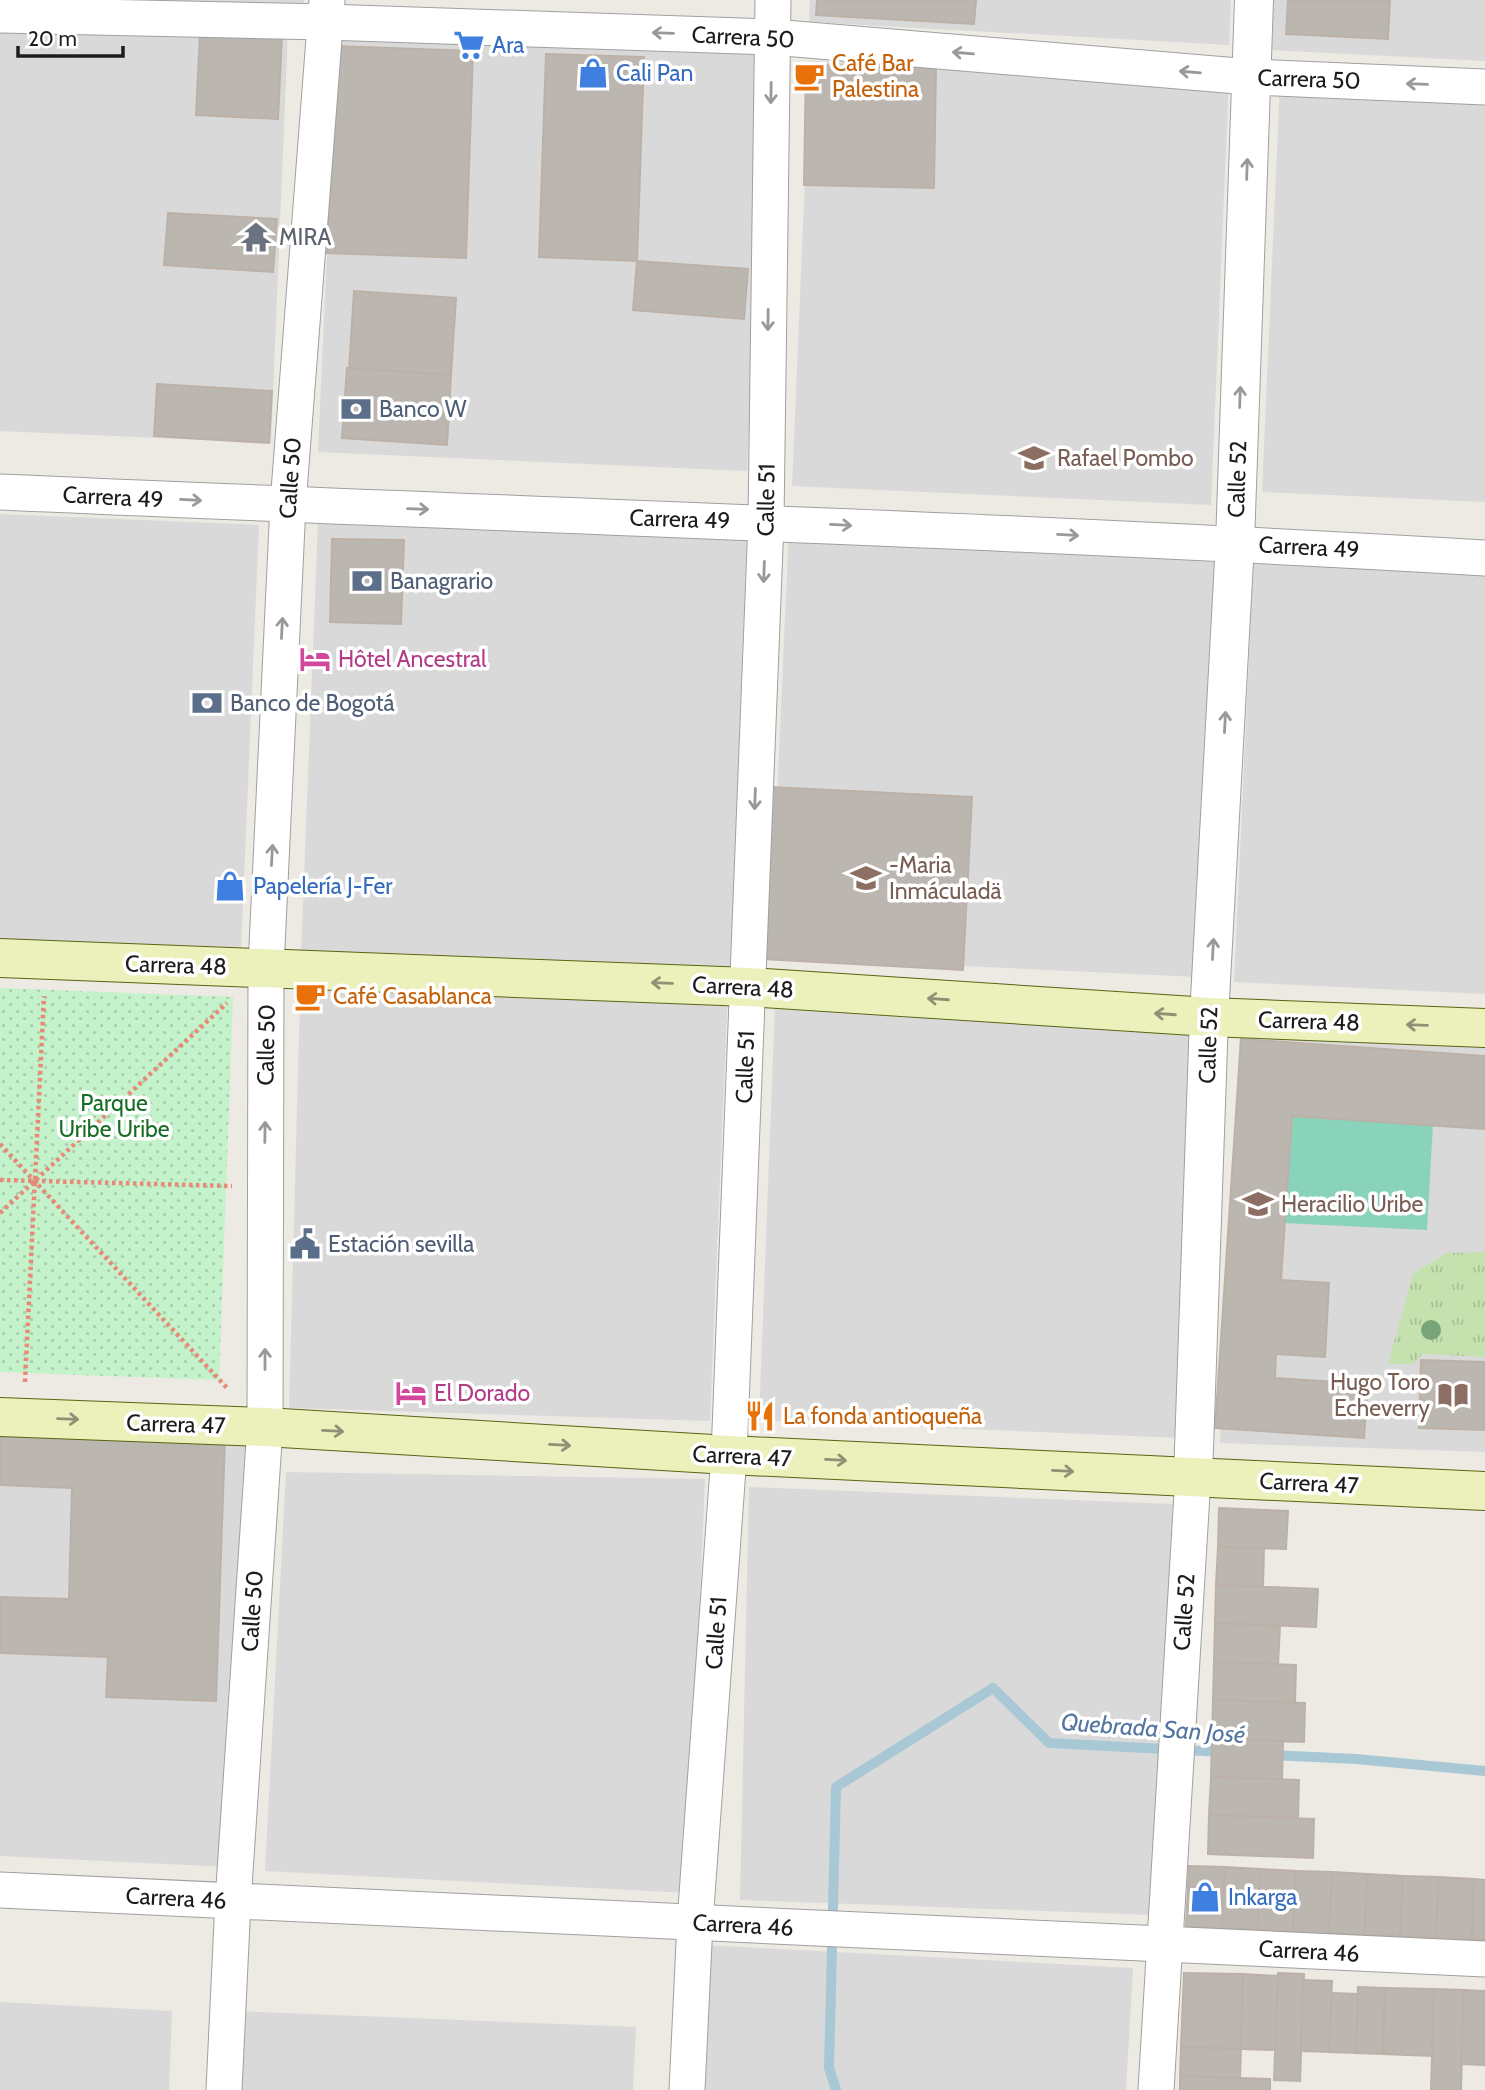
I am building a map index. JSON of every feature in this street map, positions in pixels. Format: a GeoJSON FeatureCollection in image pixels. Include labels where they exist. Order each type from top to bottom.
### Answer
{"type":"FeatureCollection","features":[{"type":"Feature","properties":{"kind":"main road","name":"Carrera 48"},"geometry":{"type":"LineString","coordinates":[[0,958],[748,987],[1209,1017],[1485,1028]]}},
{"type":"Feature","properties":{"kind":"main road","name":"Carrera 47"},"geometry":{"type":"LineString","coordinates":[[12,1417],[265,1427],[729,1455],[1485,1491]]}},
{"type":"Feature","properties":{"kind":"street","name":"Calle 51"},"geometry":{"type":"LineString","coordinates":[[687,2090],[695,1922],[729,1455],[766,522],[773,0]]}},
{"type":"Feature","properties":{"kind":"street","name":"Calle 52"},"geometry":{"type":"LineString","coordinates":[[1156,2090],[1193,1477],[1209,1017],[1235,543],[1254,0]]}},
{"type":"Feature","properties":{"kind":"street","name":"Carrera 50"},"geometry":{"type":"LineString","coordinates":[[0,15],[327,11],[772,37],[1250,77],[1485,87]]}},
{"type":"Feature","properties":{"kind":"street","name":"Calle 50"},"geometry":{"type":"LineString","coordinates":[[224,2090],[233,1901],[265,1427],[267,967],[288,505],[327,11]]}},
{"type":"Feature","properties":{"kind":"street","name":"Carrera 49"},"geometry":{"type":"LineString","coordinates":[[0,492],[766,522],[1235,543],[1485,558]]}},
{"type":"Feature","properties":{"kind":"street","name":"Carrera 46"},"geometry":{"type":"LineString","coordinates":[[0,1890],[1485,1959]]}},
{"type":"Feature","properties":{"kind":"path"},"geometry":{"type":"LineString","coordinates":[[12,1417],[35,1181],[46,961]]}},
{"type":"Feature","properties":{"kind":"path"},"geometry":{"type":"LineString","coordinates":[[0,1213],[267,967]]}},
{"type":"Feature","properties":{"kind":"path"},"geometry":{"type":"LineString","coordinates":[[0,1144],[265,1427]]}},
{"type":"Feature","properties":{"kind":"path"},"geometry":{"type":"LineString","coordinates":[[0,1180],[264,1187]]}},
{"type":"Feature","properties":{"kind":"shaded area"},"geometry":{"type":"Polygon","coordinates":[[[170,0],[304,0],[304,7],[170,0]]]}},
{"type":"Feature","properties":{"kind":"shaded area"},"geometry":{"type":"Polygon","coordinates":[[[810,0],[1231,0],[1229,45],[809,22],[810,0]]]}},
{"type":"Feature","properties":{"kind":"shaded area"},"geometry":{"type":"Polygon","coordinates":[[[1272,0],[1485,0],[1485,61],[1270,50],[1272,0]]]}},
{"type":"Feature","properties":{"kind":"shaded area"},"geometry":{"type":"Polygon","coordinates":[[[0,19],[288,31],[271,443],[0,431],[0,19]]]}},
{"type":"Feature","properties":{"kind":"shaded area"},"geometry":{"type":"Polygon","coordinates":[[[337,30],[765,49],[747,471],[318,452],[337,30]]]}},
{"type":"Feature","properties":{"kind":"shaded area"},"geometry":{"type":"Polygon","coordinates":[[[810,61],[1229,78],[1211,505],[792,486],[810,61]]]}},
{"type":"Feature","properties":{"kind":"shaded area"},"geometry":{"type":"Polygon","coordinates":[[[1280,83],[1485,92],[1485,502],[1262,492],[1280,83]]]}},
{"type":"Feature","properties":{"kind":"shaded area"},"geometry":{"type":"Polygon","coordinates":[[[0,514],[259,525],[241,950],[0,940],[0,514]]]}},
{"type":"Feature","properties":{"kind":"shaded area"},"geometry":{"type":"Polygon","coordinates":[[[318,521],[747,539],[730,971],[301,954],[318,521]]]}},
{"type":"Feature","properties":{"kind":"shaded area"},"geometry":{"type":"Polygon","coordinates":[[[789,528],[1217,547],[1198,977],[770,957],[789,528]]]}},
{"type":"Feature","properties":{"kind":"shaded area"},"geometry":{"type":"Polygon","coordinates":[[[1254,548],[1485,559],[1485,994],[1234,982],[1254,548]]]}},
{"type":"Feature","properties":{"kind":"shaded area"},"geometry":{"type":"Polygon","coordinates":[[[301,960],[728,987],[710,1421],[289,1408],[301,960]]]}},
{"type":"Feature","properties":{"kind":"shaded area"},"geometry":{"type":"Polygon","coordinates":[[[775,1005],[1197,1022],[1180,1438],[759,1420],[775,1005]]]}},
{"type":"Feature","properties":{"kind":"shaded area"},"geometry":{"type":"Polygon","coordinates":[[[1240,1028],[1485,1039],[1485,1452],[1220,1443],[1240,1028]]]}},
{"type":"Feature","properties":{"kind":"shaded area"},"geometry":{"type":"Polygon","coordinates":[[[0,1423],[248,1428],[228,1867],[0,1856],[0,1423]]]}},
{"type":"Feature","properties":{"kind":"shaded area"},"geometry":{"type":"Polygon","coordinates":[[[286,1472],[705,1479],[688,1893],[265,1871],[286,1472]]]}},
{"type":"Feature","properties":{"kind":"shaded area"},"geometry":{"type":"Polygon","coordinates":[[[749,1487],[1173,1504],[1152,1915],[740,1900],[749,1487]]]}},
{"type":"Feature","properties":{"kind":"shaded area"},"geometry":{"type":"Polygon","coordinates":[[[705,1945],[1133,1968],[1126,2090],[697,2090],[705,1945]]]}},
{"type":"Feature","properties":{"kind":"shaded area"},"geometry":{"type":"Polygon","coordinates":[[[0,2002],[172,2011],[169,2090],[0,2090],[0,2002]]]}},
{"type":"Feature","properties":{"kind":"shaded area"},"geometry":{"type":"Polygon","coordinates":[[[210,2010],[636,2027],[633,2090],[207,2090],[210,2010]]]}},
{"type":"Feature","properties":{"kind":"green space","name":"Parque Uribe Uribe"},"geometry":{"type":"Polygon","coordinates":[[[0,988],[233,997],[219,1380],[0,1372],[0,988]]]}},
{"type":"Feature","properties":{"kind":"green space"},"geometry":{"type":"Polygon","coordinates":[[[1290,1116],[1433,1124],[1427,1230],[1284,1223],[1290,1116]]]}},
{"type":"Feature","properties":{"kind":"green space"},"geometry":{"type":"Polygon","coordinates":[[[1485,1252],[1485,1357],[1422,1354],[1413,1364],[1388,1364],[1413,1274],[1446,1253],[1485,1252]]]}},
{"type":"Feature","properties":{"kind":"building"},"geometry":{"type":"Polygon","coordinates":[[[817,0],[976,0],[974,24],[816,15],[817,0]]]}},
{"type":"Feature","properties":{"kind":"building"},"geometry":{"type":"Polygon","coordinates":[[[1288,0],[1390,0],[1388,39],[1286,34],[1288,0]]]}},
{"type":"Feature","properties":{"kind":"building"},"geometry":{"type":"Polygon","coordinates":[[[200,33],[282,36],[278,119],[196,115],[200,33]]]}},
{"type":"Feature","properties":{"kind":"building"},"geometry":{"type":"Polygon","coordinates":[[[334,46],[473,51],[466,258],[326,253],[334,46]]]}},
{"type":"Feature","properties":{"kind":"building"},"geometry":{"type":"Polygon","coordinates":[[[546,54],[644,57],[637,261],[539,257],[546,54]]]}},
{"type":"Feature","properties":{"kind":"building"},"geometry":{"type":"Polygon","coordinates":[[[806,65],[936,67],[934,188],[804,185],[806,65]]]}},
{"type":"Feature","properties":{"kind":"building"},"geometry":{"type":"Polygon","coordinates":[[[168,213],[277,219],[273,272],[164,265],[168,213]]]}},
{"type":"Feature","properties":{"kind":"building"},"geometry":{"type":"Polygon","coordinates":[[[637,261],[748,269],[744,319],[633,310],[637,261]]]}},
{"type":"Feature","properties":{"kind":"building"},"geometry":{"type":"Polygon","coordinates":[[[354,291],[456,298],[451,375],[349,369],[354,291]]]}},
{"type":"Feature","properties":{"kind":"building"},"geometry":{"type":"Polygon","coordinates":[[[347,368],[451,375],[447,445],[342,438],[347,368]]]}},
{"type":"Feature","properties":{"kind":"building"},"geometry":{"type":"Polygon","coordinates":[[[157,384],[272,391],[269,443],[154,436],[157,384]]]}},
{"type":"Feature","properties":{"kind":"building","name":"Banagrario"},"geometry":{"type":"Polygon","coordinates":[[[332,539],[404,540],[401,624],[330,622],[332,539]]]}},
{"type":"Feature","properties":{"kind":"building","name":"-Maria Inmáculadä"},"geometry":{"type":"Polygon","coordinates":[[[770,787],[972,797],[963,970],[760,959],[770,787]]]}},
{"type":"Feature","properties":{"kind":"building","name":"Heracilio Uribe"},"geometry":{"type":"Polygon","coordinates":[[[1241,1039],[1485,1056],[1485,1129],[1292,1116],[1281,1280],[1329,1283],[1325,1357],[1276,1354],[1275,1378],[1368,1384],[1364,1438],[1215,1428],[1241,1039]]]}},
{"type":"Feature","properties":{"kind":"building","name":"Hugo Toro Echeverry"},"geometry":{"type":"Polygon","coordinates":[[[1421,1360],[1485,1362],[1485,1430],[1419,1428],[1421,1360]]]}},
{"type":"Feature","properties":{"kind":"building"},"geometry":{"type":"Polygon","coordinates":[[[0,1430],[225,1438],[216,1701],[106,1697],[108,1657],[0,1653],[0,1597],[69,1599],[72,1488],[0,1485],[0,1430]]]}},
{"type":"Feature","properties":{"kind":"building"},"geometry":{"type":"Polygon","coordinates":[[[1219,1508],[1288,1511],[1286,1549],[1218,1547],[1219,1508]]]}},
{"type":"Feature","properties":{"kind":"building"},"geometry":{"type":"Polygon","coordinates":[[[1218,1547],[1264,1548],[1263,1587],[1216,1585],[1218,1547]]]}},
{"type":"Feature","properties":{"kind":"building"},"geometry":{"type":"Polygon","coordinates":[[[1216,1585],[1318,1589],[1316,1627],[1215,1623],[1216,1585]]]}},
{"type":"Feature","properties":{"kind":"building"},"geometry":{"type":"Polygon","coordinates":[[[1215,1623],[1280,1626],[1278,1664],[1214,1662],[1215,1623]]]}},
{"type":"Feature","properties":{"kind":"building"},"geometry":{"type":"Polygon","coordinates":[[[1214,1662],[1296,1665],[1295,1703],[1213,1700],[1214,1662]]]}},
{"type":"Feature","properties":{"kind":"building"},"geometry":{"type":"Polygon","coordinates":[[[1213,1700],[1305,1703],[1304,1742],[1212,1739],[1213,1700]]]}},
{"type":"Feature","properties":{"kind":"building"},"geometry":{"type":"Polygon","coordinates":[[[1212,1739],[1283,1741],[1282,1780],[1211,1777],[1212,1739]]]}},
{"type":"Feature","properties":{"kind":"building"},"geometry":{"type":"Polygon","coordinates":[[[1211,1777],[1299,1780],[1298,1818],[1209,1815],[1211,1777]]]}},
{"type":"Feature","properties":{"kind":"building"},"geometry":{"type":"Polygon","coordinates":[[[1209,1815],[1314,1819],[1313,1858],[1208,1854],[1209,1815]]]}},
{"type":"Feature","properties":{"kind":"building","name":"Inkarga"},"geometry":{"type":"Polygon","coordinates":[[[1189,1866],[1225,1867],[1222,1928],[1186,1927],[1189,1866]]]}},
{"type":"Feature","properties":{"kind":"building"},"geometry":{"type":"Polygon","coordinates":[[[1225,1867],[1260,1869],[1258,1930],[1222,1928],[1225,1867]]]}},
{"type":"Feature","properties":{"kind":"building"},"geometry":{"type":"Polygon","coordinates":[[[1260,1869],[1296,1871],[1293,1932],[1258,1930],[1260,1869]]]}},
{"type":"Feature","properties":{"kind":"building"},"geometry":{"type":"Polygon","coordinates":[[[1296,1871],[1332,1872],[1329,1933],[1293,1932],[1296,1871]]]}},
{"type":"Feature","properties":{"kind":"building"},"geometry":{"type":"Polygon","coordinates":[[[1332,1872],[1367,1874],[1365,1935],[1329,1933],[1332,1872]]]}},
{"type":"Feature","properties":{"kind":"building"},"geometry":{"type":"Polygon","coordinates":[[[1367,1874],[1403,1876],[1400,1936],[1365,1935],[1367,1874]]]}},
{"type":"Feature","properties":{"kind":"building"},"geometry":{"type":"Polygon","coordinates":[[[1403,1876],[1439,1877],[1436,1938],[1400,1936],[1403,1876]]]}},
{"type":"Feature","properties":{"kind":"building"},"geometry":{"type":"Polygon","coordinates":[[[1439,1877],[1474,1879],[1472,1940],[1436,1938],[1439,1877]]]}},
{"type":"Feature","properties":{"kind":"building"},"geometry":{"type":"Polygon","coordinates":[[[1474,1879],[1485,1880],[1485,1940],[1472,1940],[1474,1879]]]}},
{"type":"Feature","properties":{"kind":"building"},"geometry":{"type":"Polygon","coordinates":[[[1184,1973],[1243,1974],[1241,2049],[1181,2047],[1184,1973]]]}},
{"type":"Feature","properties":{"kind":"building"},"geometry":{"type":"Polygon","coordinates":[[[1278,1973],[1304,1974],[1300,2081],[1274,2080],[1278,1973]]]}},
{"type":"Feature","properties":{"kind":"building"},"geometry":{"type":"Polygon","coordinates":[[[1243,1974],[1278,1976],[1275,2050],[1241,2049],[1243,1974]]]}},
{"type":"Feature","properties":{"kind":"building"},"geometry":{"type":"Polygon","coordinates":[[[1303,1980],[1332,1981],[1329,2052],[1301,2051],[1303,1980]]]}},
{"type":"Feature","properties":{"kind":"building"},"geometry":{"type":"Polygon","coordinates":[[[1358,1987],[1385,1988],[1383,2054],[1356,2053],[1358,1987]]]}},
{"type":"Feature","properties":{"kind":"building"},"geometry":{"type":"Polygon","coordinates":[[[1385,1988],[1434,1989],[1432,2056],[1383,2054],[1385,1988]]]}},
{"type":"Feature","properties":{"kind":"building"},"geometry":{"type":"Polygon","coordinates":[[[1434,1989],[1464,1990],[1461,2090],[1431,2090],[1434,1989]]]}},
{"type":"Feature","properties":{"kind":"building"},"geometry":{"type":"Polygon","coordinates":[[[1464,1990],[1485,1991],[1485,2065],[1461,2064],[1464,1990]]]}},
{"type":"Feature","properties":{"kind":"building"},"geometry":{"type":"Polygon","coordinates":[[[1332,1993],[1358,1994],[1356,2053],[1329,2052],[1332,1993]]]}},
{"type":"Feature","properties":{"kind":"building"},"geometry":{"type":"Polygon","coordinates":[[[1181,2047],[1241,2049],[1240,2078],[1180,2076],[1181,2047]]]}},
{"type":"Feature","properties":{"kind":"building"},"geometry":{"type":"Polygon","coordinates":[[[1180,2076],[1270,2079],[1270,2090],[1180,2090],[1180,2076]]]}},
{"type":"Feature","properties":{"kind":"waterway","name":"Quebrada San José"},"geometry":{"type":"LineString","coordinates":[[836,2090],[829,2068],[836,1787],[993,1688],[1049,1743],[1223,1752]]}},
{"type":"Feature","properties":{"kind":"waterway","name":"Quebrada San José"},"geometry":{"type":"LineString","coordinates":[[1271,1755],[1356,1759],[1485,1771]]}},
{"type":"Feature","properties":{"kind":"place","name":"Ara"},"geometry":{"type":"Point","coordinates":[469,45]}},
{"type":"Feature","properties":{"kind":"place","name":"Cali Pan"},"geometry":{"type":"Point","coordinates":[593,73]}},
{"type":"Feature","properties":{"kind":"place","name":"Café Bar Palestina"},"geometry":{"type":"Point","coordinates":[809,76]}},
{"type":"Feature","properties":{"kind":"place","name":"MIRA"},"geometry":{"type":"Point","coordinates":[256,237]}},
{"type":"Feature","properties":{"kind":"place","name":"Banco W"},"geometry":{"type":"Point","coordinates":[356,409]}},
{"type":"Feature","properties":{"kind":"place","name":"Rafael Pombo"},"geometry":{"type":"Point","coordinates":[1034,458]}},
{"type":"Feature","properties":{"kind":"place","name":"Banagrario"},"geometry":{"type":"Point","coordinates":[367,581]}},
{"type":"Feature","properties":{"kind":"place","name":"Hôtel Ancestral"},"geometry":{"type":"Point","coordinates":[315,659]}},
{"type":"Feature","properties":{"kind":"place","name":"Banco de Bogotá"},"geometry":{"type":"Point","coordinates":[207,703]}},
{"type":"Feature","properties":{"kind":"place","name":"-Maria Inmáculadä"},"geometry":{"type":"Point","coordinates":[866,878]}},
{"type":"Feature","properties":{"kind":"place","name":"Papelería J-Fer"},"geometry":{"type":"Point","coordinates":[230,886]}},
{"type":"Feature","properties":{"kind":"place","name":"Café Casablanca"},"geometry":{"type":"Point","coordinates":[310,996]}},
{"type":"Feature","properties":{"kind":"place","name":"Heracilio Uribe"},"geometry":{"type":"Point","coordinates":[1258,1204]}},
{"type":"Feature","properties":{"kind":"place","name":"Estación sevilla"},"geometry":{"type":"Point","coordinates":[305,1244]}},
{"type":"Feature","properties":{"kind":"place","name":"El Dorado"},"geometry":{"type":"Point","coordinates":[411,1393]}},
{"type":"Feature","properties":{"kind":"place","name":"Hugo Toro Echeverry"},"geometry":{"type":"Point","coordinates":[1453,1395]}},
{"type":"Feature","properties":{"kind":"place","name":"La fonda antioqueña"},"geometry":{"type":"Point","coordinates":[760,1416]}},
{"type":"Feature","properties":{"kind":"place","name":"Inkarga"},"geometry":{"type":"Point","coordinates":[1205,1897]}}]}
